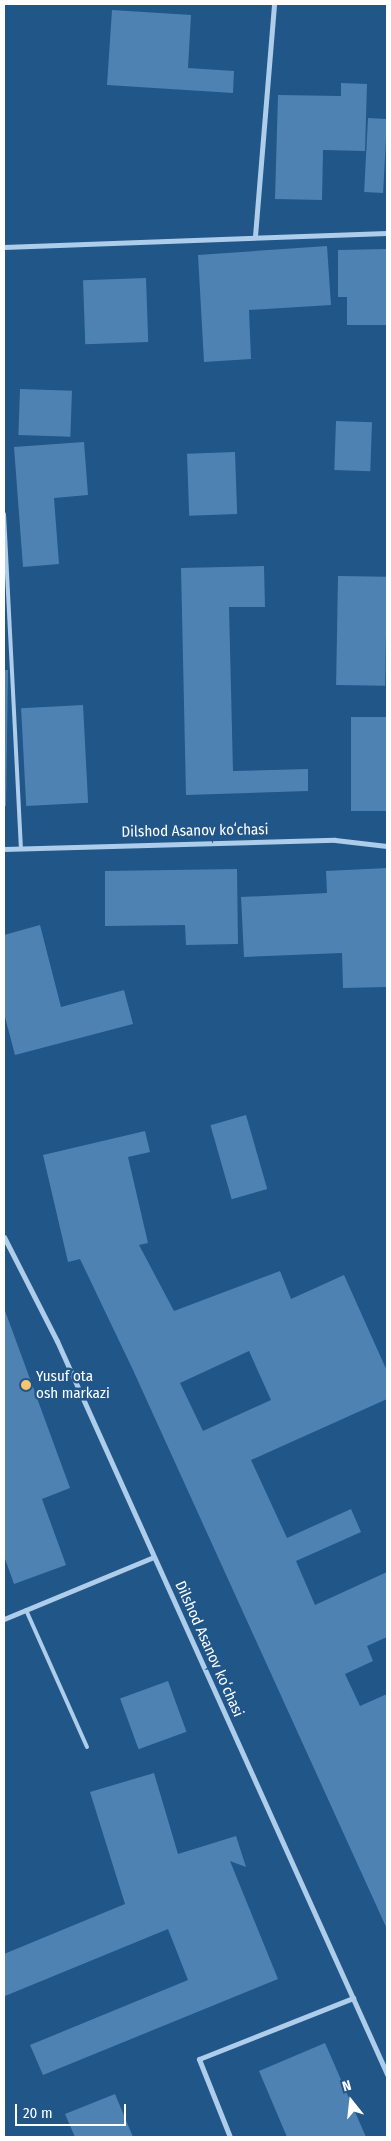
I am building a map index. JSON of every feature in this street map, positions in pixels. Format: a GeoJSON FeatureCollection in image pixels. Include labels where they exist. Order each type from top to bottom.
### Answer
{"type":"FeatureCollection","features":[{"type":"Feature","properties":{"kind":"street"},"geometry":{"type":"LineString","coordinates":[[254,236],[274,4]]}},
{"type":"Feature","properties":{"kind":"street"},"geometry":{"type":"LineString","coordinates":[[4,248],[254,236],[387,233]]}},
{"type":"Feature","properties":{"kind":"street","name":"Dilshod Asanov koʻchasi"},"geometry":{"type":"LineString","coordinates":[[4,849],[336,840],[387,846]]}},
{"type":"Feature","properties":{"kind":"street","name":"Dilshod Asanov koʻchasi"},"geometry":{"type":"LineString","coordinates":[[4,1237],[56,1341],[387,2074]]}},
{"type":"Feature","properties":{"kind":"street"},"geometry":{"type":"LineString","coordinates":[[4,1619],[154,1557]]}},
{"type":"Feature","properties":{"kind":"street"},"geometry":{"type":"LineString","coordinates":[[230,2137],[199,2059],[353,1998]]}},
{"type":"Feature","properties":{"kind":"lane"},"geometry":{"type":"LineString","coordinates":[[4,514],[21,848]]}},
{"type":"Feature","properties":{"kind":"lane"},"geometry":{"type":"LineString","coordinates":[[26,1610],[87,1747]]}},
{"type":"Feature","properties":{"kind":"building"},"geometry":{"type":"Polygon","coordinates":[[[112,10],[191,15],[188,68],[234,71],[233,93],[107,85],[112,10]]]}},
{"type":"Feature","properties":{"kind":"building"},"geometry":{"type":"Polygon","coordinates":[[[341,83],[367,84],[365,151],[323,150],[322,200],[275,199],[278,95],[341,96],[341,83]]]}},
{"type":"Feature","properties":{"kind":"building"},"geometry":{"type":"Polygon","coordinates":[[[368,118],[387,119],[383,193],[364,192],[368,118]]]}},
{"type":"Feature","properties":{"kind":"building"},"geometry":{"type":"Polygon","coordinates":[[[327,246],[331,305],[249,310],[251,359],[204,362],[198,255],[327,246]]]}},
{"type":"Feature","properties":{"kind":"building"},"geometry":{"type":"Polygon","coordinates":[[[387,249],[386,325],[347,325],[347,297],[338,297],[338,250],[387,249]]]}},
{"type":"Feature","properties":{"kind":"building"},"geometry":{"type":"Polygon","coordinates":[[[146,278],[148,342],[85,344],[83,280],[146,278]]]}},
{"type":"Feature","properties":{"kind":"building"},"geometry":{"type":"Polygon","coordinates":[[[20,389],[72,391],[70,437],[18,435],[20,389]]]}},
{"type":"Feature","properties":{"kind":"building"},"geometry":{"type":"Polygon","coordinates":[[[336,421],[372,422],[370,471],[334,470],[336,421]]]}},
{"type":"Feature","properties":{"kind":"building"},"geometry":{"type":"Polygon","coordinates":[[[84,442],[88,495],[54,498],[59,564],[23,567],[14,447],[84,442]]]}},
{"type":"Feature","properties":{"kind":"building"},"geometry":{"type":"Polygon","coordinates":[[[235,452],[237,514],[189,516],[187,454],[235,452]]]}},
{"type":"Feature","properties":{"kind":"building"},"geometry":{"type":"Polygon","coordinates":[[[264,566],[265,607],[229,607],[233,771],[308,769],[308,791],[186,795],[181,568],[264,566]]]}},
{"type":"Feature","properties":{"kind":"building"},"geometry":{"type":"Polygon","coordinates":[[[338,576],[387,577],[385,686],[336,685],[338,576]]]}},
{"type":"Feature","properties":{"kind":"building"},"geometry":{"type":"Polygon","coordinates":[[[4,670],[8,670],[6,806],[4,806],[4,670]]]}},
{"type":"Feature","properties":{"kind":"building"},"geometry":{"type":"Polygon","coordinates":[[[83,705],[88,803],[26,806],[21,708],[83,705]]]}},
{"type":"Feature","properties":{"kind":"building"},"geometry":{"type":"Polygon","coordinates":[[[351,717],[387,717],[387,811],[351,811],[351,717]]]}},
{"type":"Feature","properties":{"kind":"building"},"geometry":{"type":"Polygon","coordinates":[[[387,868],[387,987],[343,988],[342,953],[244,957],[241,897],[327,893],[326,871],[387,868]]]}},
{"type":"Feature","properties":{"kind":"building"},"geometry":{"type":"Polygon","coordinates":[[[237,869],[238,944],[186,945],[185,925],[105,926],[105,871],[237,869]]]}},
{"type":"Feature","properties":{"kind":"building"},"geometry":{"type":"Polygon","coordinates":[[[40,925],[61,1007],[124,990],[133,1024],[15,1055],[4,1013],[4,935],[40,925]]]}},
{"type":"Feature","properties":{"kind":"building"},"geometry":{"type":"Polygon","coordinates":[[[246,1115],[267,1189],[232,1199],[210,1125],[246,1115]]]}},
{"type":"Feature","properties":{"kind":"building"},"geometry":{"type":"Polygon","coordinates":[[[145,1131],[150,1152],[128,1157],[148,1243],[139,1245],[174,1311],[280,1271],[291,1299],[344,1275],[387,1371],[387,1399],[251,1460],[287,1538],[351,1509],[361,1532],[296,1561],[315,1605],[387,1572],[387,1637],[367,1646],[373,1661],[345,1674],[360,1706],[387,1694],[387,1929],[133,1370],[80,1259],[68,1262],[43,1155],[145,1131]],[[249,1351],[180,1383],[203,1431],[271,1400],[249,1351]]]}},
{"type":"Feature","properties":{"kind":"building"},"geometry":{"type":"Polygon","coordinates":[[[4,1308],[70,1488],[42,1499],[66,1565],[14,1584],[4,1556],[4,1308]]]}},
{"type":"Feature","properties":{"kind":"building"},"geometry":{"type":"Polygon","coordinates":[[[168,1681],[186,1732],[139,1749],[120,1698],[168,1681]]]}},
{"type":"Feature","properties":{"kind":"building"},"geometry":{"type":"Polygon","coordinates":[[[154,1773],[178,1854],[236,1836],[246,1867],[230,1861],[278,1979],[43,2075],[30,2045],[188,1980],[168,1929],[5,1996],[4,1991],[4,1954],[125,1904],[90,1792],[154,1773]]]}},
{"type":"Feature","properties":{"kind":"building"},"geometry":{"type":"Polygon","coordinates":[[[325,2043],[366,2137],[287,2137],[259,2071],[325,2043]]]}},
{"type":"Feature","properties":{"kind":"building"},"geometry":{"type":"Polygon","coordinates":[[[115,2094],[133,2137],[75,2137],[65,2114],[115,2094]]]}},
{"type":"Feature","properties":{"kind":"place","name":"Yusuf ota osh markazi"},"geometry":{"type":"Point","coordinates":[26,1385]}}]}
